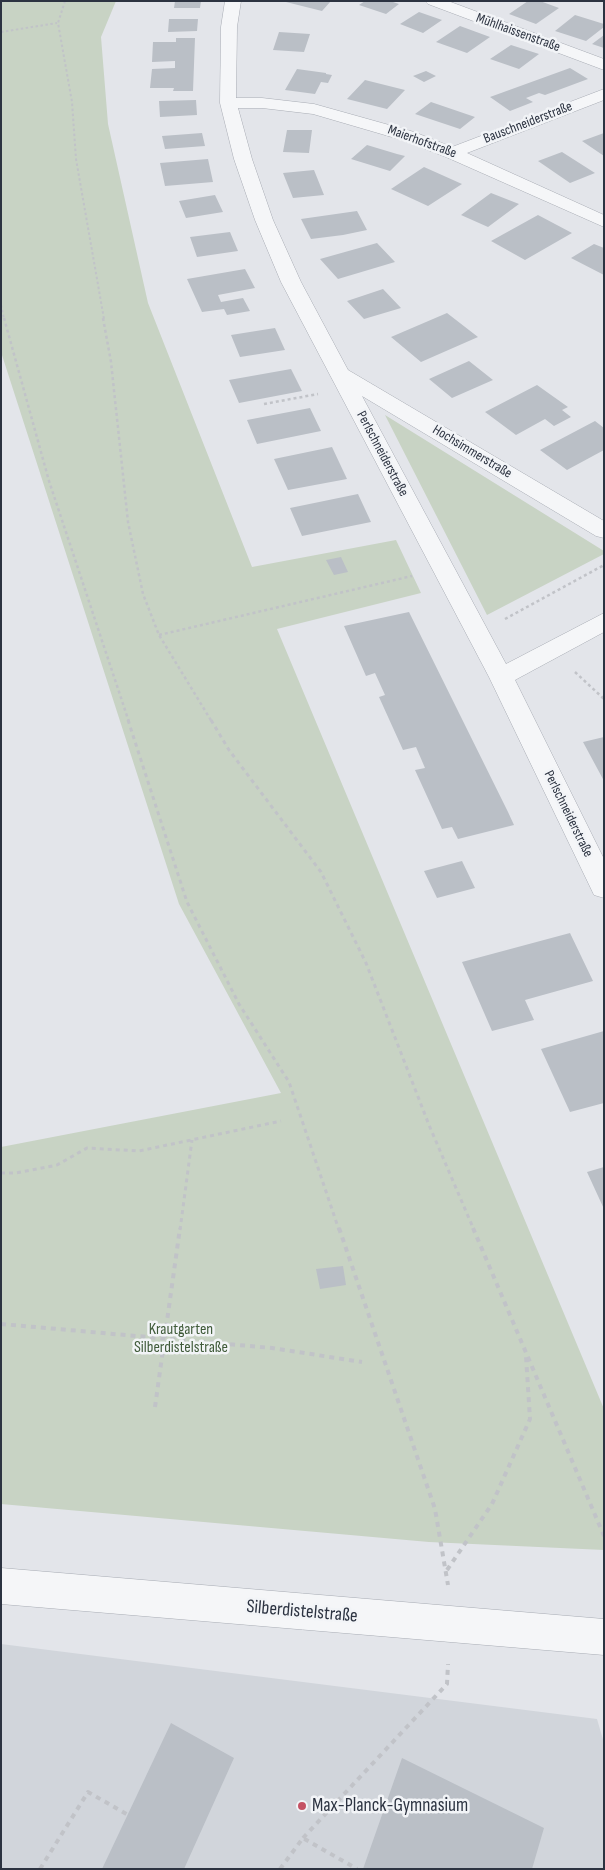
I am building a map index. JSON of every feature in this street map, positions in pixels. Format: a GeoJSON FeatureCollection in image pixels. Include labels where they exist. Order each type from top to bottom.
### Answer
{"type":"FeatureCollection","features":[{"type":"Feature","properties":{"kind":"street","name":"Perlschneiderstraße"},"geometry":{"type":"LineString","coordinates":[[233,1],[229,27],[228,103],[242,159],[264,220],[291,282],[501,677],[604,887]]}},
{"type":"Feature","properties":{"kind":"street","name":"Mühlhaissenstraße"},"geometry":{"type":"LineString","coordinates":[[433,1],[604,65]]}},
{"type":"Feature","properties":{"kind":"street","name":"Bauschneiderstraße"},"geometry":{"type":"LineString","coordinates":[[452,153],[604,94]]}},
{"type":"Feature","properties":{"kind":"street","name":"Maierhofstraße"},"geometry":{"type":"LineString","coordinates":[[228,103],[262,103],[314,109],[373,125],[452,153],[604,222]]}},
{"type":"Feature","properties":{"kind":"street","name":"Hochsimmerstraße"},"geometry":{"type":"LineString","coordinates":[[344,381],[604,531]]}},
{"type":"Feature","properties":{"kind":"street"},"geometry":{"type":"LineString","coordinates":[[501,677],[604,621]]}},
{"type":"Feature","properties":{"kind":"street","name":"Silberdistelstraße"},"geometry":{"type":"LineString","coordinates":[[1,1586],[604,1637]]}},
{"type":"Feature","properties":{"kind":"path"},"geometry":{"type":"LineString","coordinates":[[65,1],[58,23],[72,102],[76,159],[111,362],[128,522],[142,594],[159,635],[229,750],[321,872],[366,963],[429,1125],[604,1536]]}},
{"type":"Feature","properties":{"kind":"path"},"geometry":{"type":"LineString","coordinates":[[1,32],[58,23]]}},
{"type":"Feature","properties":{"kind":"path"},"geometry":{"type":"LineString","coordinates":[[1,305],[9,342],[48,481],[92,605],[187,902],[239,1004],[289,1082],[435,1509],[446,1570],[451,1624],[447,1684],[303,1838],[280,1869]]}},
{"type":"Feature","properties":{"kind":"path"},"geometry":{"type":"LineString","coordinates":[[264,404],[344,381]]}},
{"type":"Feature","properties":{"kind":"path"},"geometry":{"type":"LineString","coordinates":[[478,633],[604,565]]}},
{"type":"Feature","properties":{"kind":"path"},"geometry":{"type":"LineString","coordinates":[[159,635],[443,570]]}},
{"type":"Feature","properties":{"kind":"path"},"geometry":{"type":"LineString","coordinates":[[551,650],[604,699]]}},
{"type":"Feature","properties":{"kind":"path"},"geometry":{"type":"LineString","coordinates":[[1,1173],[16,1173],[57,1165],[87,1148],[140,1151],[281,1121]]}},
{"type":"Feature","properties":{"kind":"path"},"geometry":{"type":"LineString","coordinates":[[155,1407],[192,1140]]}},
{"type":"Feature","properties":{"kind":"path"},"geometry":{"type":"LineString","coordinates":[[1,1324],[272,1348],[362,1362]]}},
{"type":"Feature","properties":{"kind":"path"},"geometry":{"type":"LineString","coordinates":[[446,1570],[492,1504],[530,1418],[526,1352]]}},
{"type":"Feature","properties":{"kind":"path"},"geometry":{"type":"LineString","coordinates":[[40,1869],[88,1792],[128,1815]]}},
{"type":"Feature","properties":{"kind":"path"},"geometry":{"type":"LineString","coordinates":[[303,1838],[357,1869]]}},
{"type":"Feature","properties":{"kind":"shaded area","name":"Max-Planck-Gymnasium"},"geometry":{"type":"Polygon","coordinates":[[[1,1644],[597,1719],[604,1743],[604,1869],[1,1869],[1,1644]]]}},
{"type":"Feature","properties":{"kind":"green space","name":"Krautgarten Silberdistelstraße"},"geometry":{"type":"Polygon","coordinates":[[[1,1],[116,1],[101,37],[108,124],[148,303],[252,567],[396,540],[421,593],[277,629],[604,1409],[604,1550],[429,1542],[1,1504],[1,1147],[281,1093],[179,904],[1,352],[1,1]]]}},
{"type":"Feature","properties":{"kind":"green space"},"geometry":{"type":"Polygon","coordinates":[[[385,415],[604,551],[604,554],[487,615],[385,415]]]}},
{"type":"Feature","properties":{"kind":"building"},"geometry":{"type":"Polygon","coordinates":[[[175,1],[201,1],[200,8],[174,8],[175,1]]]}},
{"type":"Feature","properties":{"kind":"building"},"geometry":{"type":"Polygon","coordinates":[[[282,1],[331,1],[322,11],[282,1]]]}},
{"type":"Feature","properties":{"kind":"building"},"geometry":{"type":"Polygon","coordinates":[[[365,1],[390,1],[399,4],[386,14],[359,5],[365,1]]]}},
{"type":"Feature","properties":{"kind":"building"},"geometry":{"type":"Polygon","coordinates":[[[528,1],[540,1],[559,8],[536,24],[509,14],[528,1]]]}},
{"type":"Feature","properties":{"kind":"building"},"geometry":{"type":"Polygon","coordinates":[[[419,12],[442,20],[423,33],[400,24],[419,12]]]}},
{"type":"Feature","properties":{"kind":"building"},"geometry":{"type":"Polygon","coordinates":[[[575,15],[604,24],[604,27],[586,41],[555,31],[575,15]]]}},
{"type":"Feature","properties":{"kind":"building"},"geometry":{"type":"Polygon","coordinates":[[[169,19],[198,19],[197,31],[168,32],[169,19]]]}},
{"type":"Feature","properties":{"kind":"building"},"geometry":{"type":"Polygon","coordinates":[[[460,26],[490,37],[467,53],[436,42],[460,26]]]}},
{"type":"Feature","properties":{"kind":"building"},"geometry":{"type":"Polygon","coordinates":[[[279,32],[310,34],[304,52],[273,50],[279,32]]]}},
{"type":"Feature","properties":{"kind":"building"},"geometry":{"type":"Polygon","coordinates":[[[604,35],[604,48],[592,44],[604,35]]]}},
{"type":"Feature","properties":{"kind":"building"},"geometry":{"type":"Polygon","coordinates":[[[176,38],[195,38],[193,91],[173,91],[174,88],[150,88],[152,69],[175,68],[175,61],[152,62],[153,42],[176,42],[176,38]]]}},
{"type":"Feature","properties":{"kind":"building"},"geometry":{"type":"Polygon","coordinates":[[[511,45],[539,54],[519,69],[490,59],[511,45]]]}},
{"type":"Feature","properties":{"kind":"building"},"geometry":{"type":"Polygon","coordinates":[[[570,68],[588,79],[545,95],[539,93],[526,98],[533,102],[510,111],[490,97],[570,68]]]}},
{"type":"Feature","properties":{"kind":"building"},"geometry":{"type":"Polygon","coordinates":[[[297,69],[332,75],[328,83],[321,82],[315,94],[285,90],[297,69]]]}},
{"type":"Feature","properties":{"kind":"building"},"geometry":{"type":"Polygon","coordinates":[[[426,71],[436,76],[424,82],[413,76],[426,71]]]}},
{"type":"Feature","properties":{"kind":"building"},"geometry":{"type":"Polygon","coordinates":[[[365,80],[405,90],[387,109],[347,99],[365,80]]]}},
{"type":"Feature","properties":{"kind":"building"},"geometry":{"type":"Polygon","coordinates":[[[196,100],[197,115],[160,117],[159,101],[196,100]]]}},
{"type":"Feature","properties":{"kind":"building"},"geometry":{"type":"Polygon","coordinates":[[[431,102],[475,117],[460,129],[415,114],[431,102]]]}},
{"type":"Feature","properties":{"kind":"building"},"geometry":{"type":"Polygon","coordinates":[[[287,130],[312,130],[309,153],[283,152],[287,130]]]}},
{"type":"Feature","properties":{"kind":"building"},"geometry":{"type":"Polygon","coordinates":[[[202,133],[205,146],[165,149],[162,136],[202,133]]]}},
{"type":"Feature","properties":{"kind":"building"},"geometry":{"type":"Polygon","coordinates":[[[604,133],[604,156],[582,141],[604,133]]]}},
{"type":"Feature","properties":{"kind":"building"},"geometry":{"type":"Polygon","coordinates":[[[367,145],[405,156],[390,171],[351,159],[367,145]]]}},
{"type":"Feature","properties":{"kind":"building"},"geometry":{"type":"Polygon","coordinates":[[[562,152],[595,173],[570,183],[538,161],[562,152]]]}},
{"type":"Feature","properties":{"kind":"building"},"geometry":{"type":"Polygon","coordinates":[[[208,159],[213,182],[165,186],[160,163],[208,159]]]}},
{"type":"Feature","properties":{"kind":"building"},"geometry":{"type":"Polygon","coordinates":[[[424,167],[462,184],[428,206],[391,189],[424,167]]]}},
{"type":"Feature","properties":{"kind":"building"},"geometry":{"type":"Polygon","coordinates":[[[314,170],[324,195],[293,198],[283,173],[314,170]]]}},
{"type":"Feature","properties":{"kind":"building"},"geometry":{"type":"Polygon","coordinates":[[[491,193],[519,204],[488,227],[461,215],[491,193]]]}},
{"type":"Feature","properties":{"kind":"building"},"geometry":{"type":"Polygon","coordinates":[[[215,195],[223,212],[186,218],[179,201],[215,195]]]}},
{"type":"Feature","properties":{"kind":"building"},"geometry":{"type":"Polygon","coordinates":[[[357,211],[367,230],[343,235],[311,239],[301,219],[357,211]]]}},
{"type":"Feature","properties":{"kind":"building"},"geometry":{"type":"Polygon","coordinates":[[[538,215],[572,233],[525,260],[491,241],[538,215]]]}},
{"type":"Feature","properties":{"kind":"building"},"geometry":{"type":"Polygon","coordinates":[[[230,232],[238,251],[197,257],[190,237],[230,232]]]}},
{"type":"Feature","properties":{"kind":"building"},"geometry":{"type":"Polygon","coordinates":[[[377,243],[395,262],[338,279],[320,259],[377,243]]]}},
{"type":"Feature","properties":{"kind":"building"},"geometry":{"type":"Polygon","coordinates":[[[594,244],[604,248],[604,275],[571,258],[594,244]]]}},
{"type":"Feature","properties":{"kind":"building"},"geometry":{"type":"Polygon","coordinates":[[[245,269],[255,288],[218,295],[221,302],[243,298],[250,311],[227,315],[224,309],[202,312],[187,279],[245,269]]]}},
{"type":"Feature","properties":{"kind":"building"},"geometry":{"type":"Polygon","coordinates":[[[383,289],[401,308],[364,319],[347,301],[383,289]]]}},
{"type":"Feature","properties":{"kind":"building"},"geometry":{"type":"Polygon","coordinates":[[[447,313],[478,337],[421,362],[391,337],[447,313]]]}},
{"type":"Feature","properties":{"kind":"building"},"geometry":{"type":"Polygon","coordinates":[[[275,328],[285,350],[240,357],[231,335],[275,328]]]}},
{"type":"Feature","properties":{"kind":"building"},"geometry":{"type":"Polygon","coordinates":[[[469,361],[493,380],[452,398],[429,379],[469,361]]]}},
{"type":"Feature","properties":{"kind":"building"},"geometry":{"type":"Polygon","coordinates":[[[291,369],[302,391],[239,403],[229,380],[291,369]]]}},
{"type":"Feature","properties":{"kind":"building"},"geometry":{"type":"Polygon","coordinates":[[[537,385],[568,407],[562,410],[571,417],[554,426],[545,419],[516,435],[485,412],[537,385]]]}},
{"type":"Feature","properties":{"kind":"building"},"geometry":{"type":"Polygon","coordinates":[[[310,408],[321,431],[257,444],[247,420],[310,408]]]}},
{"type":"Feature","properties":{"kind":"building"},"geometry":{"type":"Polygon","coordinates":[[[595,421],[604,428],[604,450],[567,470],[540,450],[595,421]]]}},
{"type":"Feature","properties":{"kind":"building"},"geometry":{"type":"Polygon","coordinates":[[[332,447],[347,479],[288,490],[274,459],[332,447]]]}},
{"type":"Feature","properties":{"kind":"building"},"geometry":{"type":"Polygon","coordinates":[[[358,494],[371,522],[302,536],[290,508],[358,494]]]}},
{"type":"Feature","properties":{"kind":"building"},"geometry":{"type":"Polygon","coordinates":[[[341,557],[348,572],[334,575],[326,560],[341,557]]]}},
{"type":"Feature","properties":{"kind":"building"},"geometry":{"type":"Polygon","coordinates":[[[409,612],[514,825],[458,839],[452,827],[442,829],[415,770],[425,768],[416,747],[403,750],[379,697],[385,695],[375,673],[366,676],[344,626],[409,612]]]}},
{"type":"Feature","properties":{"kind":"building"},"geometry":{"type":"Polygon","coordinates":[[[604,737],[604,781],[583,742],[604,737]]]}},
{"type":"Feature","properties":{"kind":"building"},"geometry":{"type":"Polygon","coordinates":[[[462,861],[475,888],[437,898],[424,871],[462,861]]]}},
{"type":"Feature","properties":{"kind":"building"},"geometry":{"type":"Polygon","coordinates":[[[570,933],[593,981],[525,1000],[534,1020],[492,1031],[462,962],[570,933]]]}},
{"type":"Feature","properties":{"kind":"building"},"geometry":{"type":"Polygon","coordinates":[[[604,1031],[604,1103],[570,1112],[541,1049],[604,1031]]]}},
{"type":"Feature","properties":{"kind":"building"},"geometry":{"type":"Polygon","coordinates":[[[604,1167],[604,1209],[587,1172],[604,1167]]]}},
{"type":"Feature","properties":{"kind":"building"},"geometry":{"type":"Polygon","coordinates":[[[343,1266],[346,1285],[320,1289],[316,1269],[343,1266]]]}},
{"type":"Feature","properties":{"kind":"building"},"geometry":{"type":"Polygon","coordinates":[[[171,1723],[234,1758],[184,1869],[102,1869],[171,1723]]]}},
{"type":"Feature","properties":{"kind":"building"},"geometry":{"type":"Polygon","coordinates":[[[402,1758],[544,1828],[532,1869],[363,1869],[402,1758]]]}},
{"type":"Feature","properties":{"kind":"place","name":"Max-Planck-Gymnasium"},"geometry":{"type":"Point","coordinates":[302,1806]}}]}
